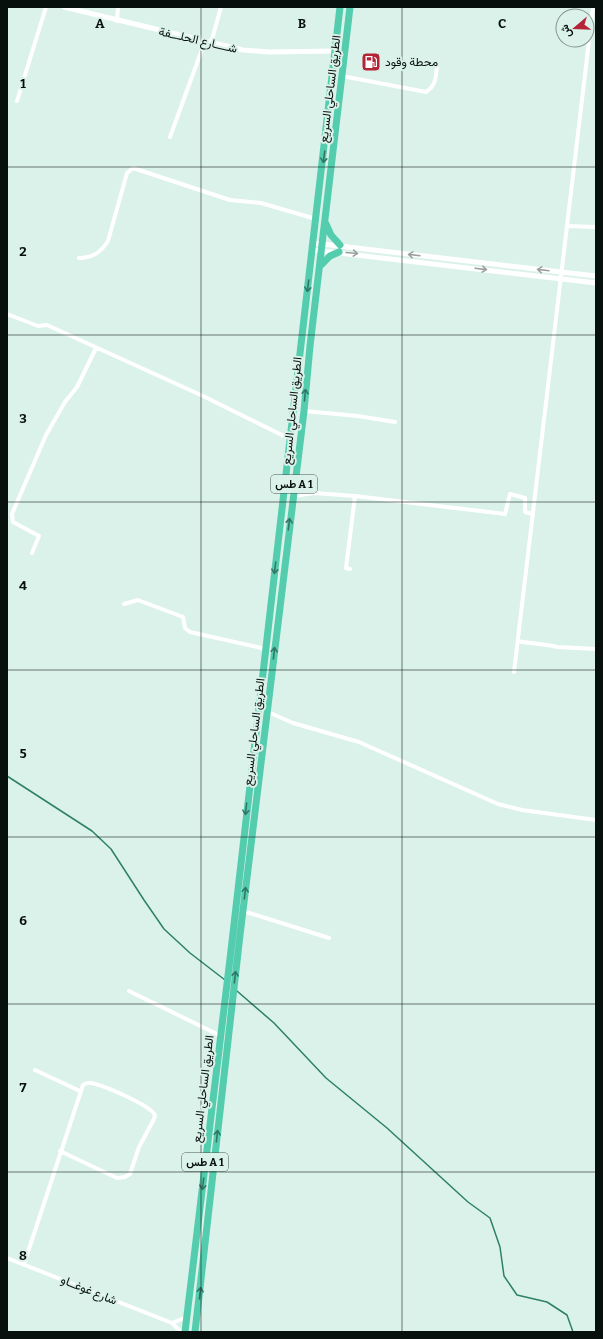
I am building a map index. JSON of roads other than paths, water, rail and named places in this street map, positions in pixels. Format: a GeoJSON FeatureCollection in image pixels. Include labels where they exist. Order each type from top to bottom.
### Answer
{"type":"FeatureCollection","features":[{"type":"Feature","properties":{"kind":"highway","name":"الطريق الساحلي السريع"},"geometry":{"type":"LineString","coordinates":[[234,959],[266,649],[340,7]]}},
{"type":"Feature","properties":{"kind":"highway","name":"الطريق الساحلي السريع"},"geometry":{"type":"LineString","coordinates":[[234,959],[243,911],[268,712],[350,7]]}},
{"type":"Feature","properties":{"kind":"highway"},"geometry":{"type":"LineString","coordinates":[[325,223],[330,235],[340,245]]}},
{"type":"Feature","properties":{"kind":"highway"},"geometry":{"type":"LineString","coordinates":[[320,267],[330,256],[339,252]]}},
{"type":"Feature","properties":{"kind":"highway"},"geometry":{"type":"LineString","coordinates":[[229,993],[234,959]]}},
{"type":"Feature","properties":{"kind":"highway","name":"الطريق الساحلي السريع"},"geometry":{"type":"LineString","coordinates":[[185,1332],[221,1036],[229,993]]}},
{"type":"Feature","properties":{"kind":"highway","name":"الطريق الساحلي السريع"},"geometry":{"type":"LineString","coordinates":[[195,1332],[229,993]]}},
{"type":"Feature","properties":{"kind":"street"},"geometry":{"type":"LineString","coordinates":[[17,101],[46,7]]}},
{"type":"Feature","properties":{"kind":"street","name":"شــــارع الحلـــفة"},"geometry":{"type":"LineString","coordinates":[[64,7],[117,21],[243,50],[269,52],[334,51]]}},
{"type":"Feature","properties":{"kind":"street"},"geometry":{"type":"LineString","coordinates":[[117,21],[118,7]]}},
{"type":"Feature","properties":{"kind":"street"},"geometry":{"type":"LineString","coordinates":[[170,137],[222,7]]}},
{"type":"Feature","properties":{"kind":"street"},"geometry":{"type":"LineString","coordinates":[[514,672],[560,272],[568,226],[593,7]]}},
{"type":"Feature","properties":{"kind":"street"},"geometry":{"type":"LineString","coordinates":[[342,76],[426,92],[435,83],[437,66]]}},
{"type":"Feature","properties":{"kind":"street"},"geometry":{"type":"LineString","coordinates":[[79,258],[90,258],[94,256],[102,249],[108,240],[127,172],[133,168],[230,200],[261,203],[316,219]]}},
{"type":"Feature","properties":{"kind":"street"},"geometry":{"type":"LineString","coordinates":[[568,226],[596,228]]}},
{"type":"Feature","properties":{"kind":"street"},"geometry":{"type":"LineString","coordinates":[[322,247],[340,245],[596,276]]}},
{"type":"Feature","properties":{"kind":"street"},"geometry":{"type":"LineString","coordinates":[[313,246],[339,252],[596,283]]}},
{"type":"Feature","properties":{"kind":"street"},"geometry":{"type":"LineString","coordinates":[[393,258],[394,252]]}},
{"type":"Feature","properties":{"kind":"street"},"geometry":{"type":"LineString","coordinates":[[510,266],[510,273]]}},
{"type":"Feature","properties":{"kind":"street"},"geometry":{"type":"LineString","coordinates":[[7,314],[38,326],[47,326],[196,393],[290,439]]}},
{"type":"Feature","properties":{"kind":"street"},"geometry":{"type":"LineString","coordinates":[[32,553],[39,536],[13,522],[12,514],[46,436],[65,402],[77,387],[96,348]]}},
{"type":"Feature","properties":{"kind":"street"},"geometry":{"type":"LineString","coordinates":[[304,411],[358,416],[395,422]]}},
{"type":"Feature","properties":{"kind":"street"},"geometry":{"type":"LineString","coordinates":[[292,496],[314,492],[504,514],[510,494],[525,498],[525,512],[533,514]]}},
{"type":"Feature","properties":{"kind":"street"},"geometry":{"type":"LineString","coordinates":[[350,569],[346,568],[355,496]]}},
{"type":"Feature","properties":{"kind":"street"},"geometry":{"type":"LineString","coordinates":[[124,604],[138,600],[183,617],[186,628],[190,632],[266,649]]}},
{"type":"Feature","properties":{"kind":"street"},"geometry":{"type":"LineString","coordinates":[[518,641],[547,646],[553,645],[557,647],[596,649]]}},
{"type":"Feature","properties":{"kind":"street"},"geometry":{"type":"LineString","coordinates":[[268,712],[293,723],[359,742],[498,804],[522,810],[596,820]]}},
{"type":"Feature","properties":{"kind":"street"},"geometry":{"type":"LineString","coordinates":[[243,911],[329,938]]}},
{"type":"Feature","properties":{"kind":"street"},"geometry":{"type":"LineString","coordinates":[[129,991],[221,1036]]}},
{"type":"Feature","properties":{"kind":"street"},"geometry":{"type":"LineString","coordinates":[[36,1070],[80,1091]]}},
{"type":"Feature","properties":{"kind":"street"},"geometry":{"type":"LineString","coordinates":[[24,1264],[60,1151],[83,1084],[86,1083],[102,1086],[152,1111],[155,1115],[139,1147],[132,1171],[125,1177],[117,1178],[60,1151]]}},
{"type":"Feature","properties":{"kind":"street","name":"شارع غوغــاو"},"geometry":{"type":"LineString","coordinates":[[7,1258],[172,1322]]}},
{"type":"Feature","properties":{"kind":"street"},"geometry":{"type":"LineString","coordinates":[[181,1332],[172,1322],[187,1317]]}},
{"type":"Feature","properties":{"kind":"waterway"},"geometry":{"type":"LineString","coordinates":[[7,776],[92,831],[111,849],[164,929],[190,953],[225,980]]}},
{"type":"Feature","properties":{"kind":"waterway"},"geometry":{"type":"LineString","coordinates":[[237,991],[274,1023],[326,1078],[387,1128],[468,1202],[490,1218],[500,1247],[504,1276],[517,1295],[547,1302],[567,1315],[573,1332]]}},
{"type":"Feature","properties":{"kind":"place","name":"محطة وقود"},"geometry":{"type":"Point","coordinates":[371,62]}}]}
